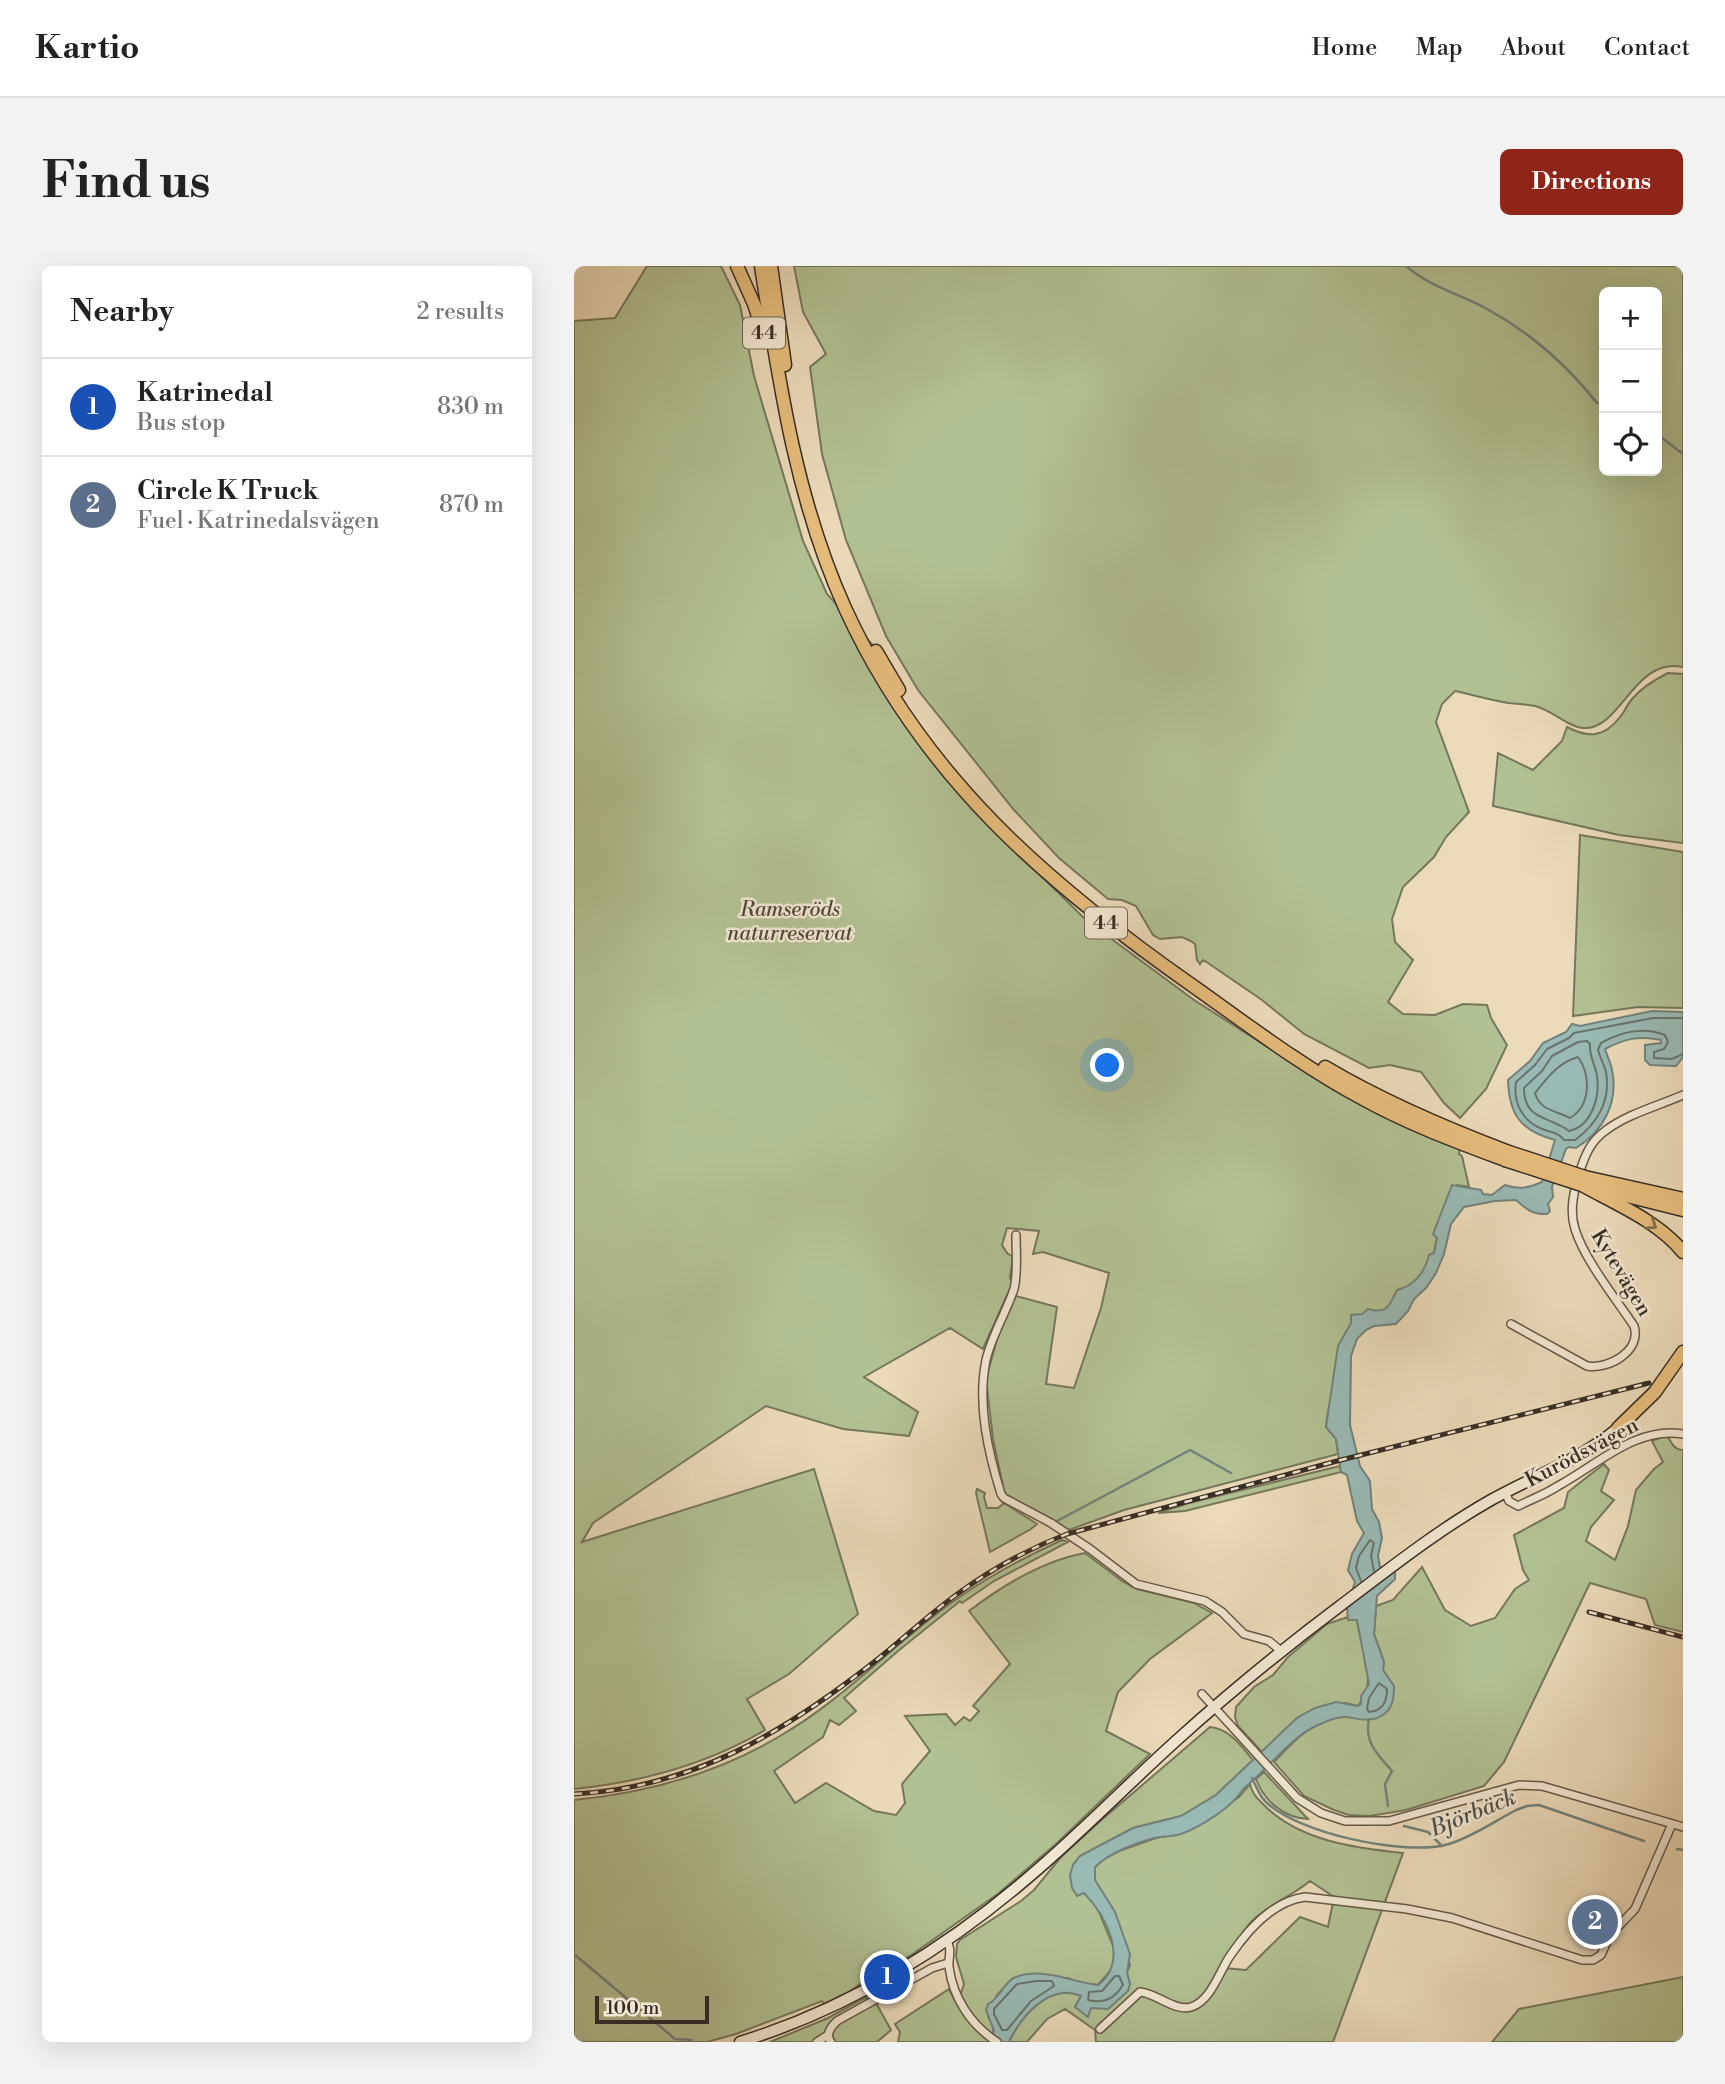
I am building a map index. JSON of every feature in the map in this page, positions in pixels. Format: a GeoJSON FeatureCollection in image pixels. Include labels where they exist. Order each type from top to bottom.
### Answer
{"type":"FeatureCollection","features":[{"type":"Feature","properties":{"kind":"main road","name":"44"},"geometry":{"type":"LineString","coordinates":[[737,266],[754,304],[783,403],[805,496],[844,606],[899,706],[971,801],[1033,862],[1141,950],[1286,1052],[1363,1100],[1441,1136],[1683,1210]]}},
{"type":"Feature","properties":{"kind":"main road","name":"44"},"geometry":{"type":"LineString","coordinates":[[761,266],[783,403]]}},
{"type":"Feature","properties":{"kind":"main road","name":"44"},"geometry":{"type":"LineString","coordinates":[[771,266],[795,421],[810,484],[828,541],[866,633],[906,702],[947,762],[1009,828],[1067,881],[1147,943],[1292,1047],[1368,1092],[1507,1156]]}},
{"type":"Feature","properties":{"kind":"main road","name":"44"},"geometry":{"type":"LineString","coordinates":[[1584,1181],[1683,1199]]}},
{"type":"Feature","properties":{"kind":"main road"},"geometry":{"type":"LineString","coordinates":[[1584,1181],[1648,1222],[1683,1252]]}},
{"type":"Feature","properties":{"kind":"main road"},"geometry":{"type":"LineString","coordinates":[[1618,1428],[1655,1392],[1683,1352]]}},
{"type":"Feature","properties":{"kind":"main road"},"geometry":{"type":"LineString","coordinates":[[1618,1428],[1647,1407],[1683,1365]]}},
{"type":"Feature","properties":{"kind":"street","name":"Kytevägen"},"geometry":{"type":"LineString","coordinates":[[1511,1324],[1587,1366],[1597,1368],[1614,1362],[1633,1343],[1636,1333],[1634,1326],[1588,1255],[1575,1229],[1572,1211],[1574,1194],[1585,1156],[1592,1143],[1604,1132],[1619,1122],[1683,1095]]}},
{"type":"Feature","properties":{"kind":"street"},"geometry":{"type":"LineString","coordinates":[[1016,1235],[1015,1283],[986,1359],[983,1383],[983,1410],[989,1448],[1001,1494],[1052,1523],[1136,1584],[1205,1601],[1222,1612],[1244,1634],[1269,1641],[1281,1651]]}},
{"type":"Feature","properties":{"kind":"street"},"geometry":{"type":"LineString","coordinates":[[740,2042],[811,2017],[946,1940],[1031,1875],[1214,1707],[1340,1606],[1451,1525],[1505,1492],[1575,1458],[1618,1428]]}},
{"type":"Feature","properties":{"kind":"street","name":"Kurödsvägen"},"geometry":{"type":"LineString","coordinates":[[1505,1492],[1510,1501],[1518,1506],[1559,1486],[1626,1445],[1658,1433],[1670,1431],[1683,1434]]}},
{"type":"Feature","properties":{"kind":"street"},"geometry":{"type":"LineString","coordinates":[[1202,1694],[1297,1798],[1321,1813],[1345,1821],[1389,1821],[1519,1786],[1542,1786],[1683,1827]]}},
{"type":"Feature","properties":{"kind":"street"},"geometry":{"type":"LineString","coordinates":[[1100,2029],[1140,1992],[1147,1992],[1182,2008],[1191,2007],[1201,2001],[1231,1955],[1260,1921],[1271,1911],[1294,1898],[1305,1896],[1407,1909],[1452,1918],[1582,1960],[1593,1960],[1601,1955],[1611,1935],[1640,1901],[1672,1824]]}},
{"type":"Feature","properties":{"kind":"street"},"geometry":{"type":"LineString","coordinates":[[946,1940],[951,1951],[948,1963],[952,1981],[963,2008],[985,2034],[997,2042]]}},
{"type":"Feature","properties":{"kind":"street"},"geometry":{"type":"LineString","coordinates":[[817,2042],[829,2039],[837,2021],[932,1968],[948,1963]]}},
{"type":"Feature","properties":{"kind":"green space","name":"Ramseröds naturreservat"},"geometry":{"type":"Polygon","coordinates":[[[647,266],[721,266],[740,305],[754,376],[803,541],[827,594],[886,660],[909,715],[988,824],[1086,920],[1194,1000],[1296,1065],[1460,1147],[1459,1154],[1462,1156],[1469,1187],[1457,1185],[1434,1253],[1422,1273],[1393,1308],[1364,1320],[1340,1372],[1328,1413],[1326,1427],[1336,1439],[1338,1454],[1124,1510],[1069,1530],[1005,1495],[993,1439],[986,1379],[1001,1325],[1016,1296],[1057,1307],[1046,1384],[1074,1388],[1101,1308],[1109,1273],[1043,1252],[1033,1254],[1039,1231],[1007,1228],[1002,1245],[1013,1257],[1010,1277],[1012,1284],[983,1349],[950,1328],[864,1377],[918,1412],[909,1436],[843,1429],[766,1406],[593,1523],[582,1542],[814,1469],[858,1614],[789,1674],[747,1699],[765,1730],[720,1753],[673,1770],[624,1782],[574,1789],[574,321],[615,318],[647,266]]]}},
{"type":"Feature","properties":{"kind":"green space"},"geometry":{"type":"Polygon","coordinates":[[[794,266],[1683,266],[1683,667],[1666,667],[1652,672],[1608,718],[1596,726],[1578,727],[1535,706],[1501,702],[1455,691],[1442,704],[1436,722],[1469,812],[1446,837],[1434,857],[1403,887],[1392,919],[1395,942],[1413,960],[1388,1002],[1403,1014],[1435,1015],[1463,1004],[1487,1005],[1491,1018],[1507,1045],[1486,1089],[1460,1118],[1444,1103],[1421,1072],[1390,1065],[1369,1068],[1304,1034],[1262,1000],[1208,963],[1203,960],[1200,964],[1195,944],[1191,941],[1182,937],[1160,939],[1153,935],[1136,906],[1122,900],[1108,899],[1059,858],[1014,810],[918,690],[886,636],[846,540],[822,454],[810,367],[826,354],[803,312],[794,266]]]}},
{"type":"Feature","properties":{"kind":"green space"},"geometry":{"type":"Polygon","coordinates":[[[1668,673],[1683,674],[1683,843],[1619,835],[1493,806],[1498,753],[1533,770],[1562,741],[1567,727],[1589,734],[1608,729],[1640,691],[1668,673]]]}},
{"type":"Feature","properties":{"kind":"green space"},"geometry":{"type":"Polygon","coordinates":[[[1580,835],[1683,852],[1683,1008],[1638,1007],[1573,1016],[1580,835]]]}},
{"type":"Feature","properties":{"kind":"green space"},"geometry":{"type":"Polygon","coordinates":[[[1667,1435],[1675,1447],[1683,1450],[1683,1632],[1655,1625],[1646,1599],[1590,1583],[1504,1762],[1484,1786],[1406,1810],[1370,1816],[1349,1815],[1304,1796],[1274,1762],[1304,1733],[1322,1722],[1343,1717],[1376,1718],[1394,1687],[1383,1670],[1384,1662],[1374,1634],[1376,1606],[1393,1600],[1422,1567],[1445,1610],[1471,1626],[1495,1618],[1515,1589],[1529,1580],[1523,1570],[1514,1535],[1564,1508],[1568,1492],[1604,1464],[1609,1470],[1601,1491],[1614,1500],[1591,1527],[1586,1541],[1615,1560],[1628,1526],[1636,1490],[1663,1462],[1652,1441],[1667,1435]]]}},
{"type":"Feature","properties":{"kind":"green space"},"geometry":{"type":"Polygon","coordinates":[[[1340,1466],[1341,1472],[1185,1511],[1158,1513],[1189,1503],[1340,1466]]]}},
{"type":"Feature","properties":{"kind":"green space"},"geometry":{"type":"Polygon","coordinates":[[[977,1489],[985,1493],[987,1508],[998,1508],[1004,1503],[1037,1524],[990,1552],[977,1489]]]}},
{"type":"Feature","properties":{"kind":"green space"},"geometry":{"type":"Polygon","coordinates":[[[1062,1540],[1068,1542],[994,1581],[962,1603],[960,1601],[844,1698],[856,1711],[839,1725],[830,1720],[823,1737],[774,1771],[795,1803],[826,1783],[874,1811],[896,1815],[905,1803],[902,1784],[930,1751],[905,1716],[946,1714],[955,1725],[964,1717],[970,1721],[979,1711],[973,1706],[1010,1664],[969,1611],[995,1592],[1038,1568],[1085,1553],[1137,1589],[1194,1603],[1212,1613],[1150,1659],[1118,1692],[1106,1731],[1150,1754],[1057,1843],[999,1893],[910,1956],[884,1967],[849,1992],[824,2004],[822,2001],[736,2034],[707,2042],[574,2042],[574,1800],[628,1792],[681,1779],[732,1761],[756,1749],[827,1704],[961,1596],[1010,1566],[1062,1540]]]}},
{"type":"Feature","properties":{"kind":"green space"},"geometry":{"type":"Polygon","coordinates":[[[1348,1617],[1348,1620],[1357,1620],[1365,1653],[1368,1676],[1364,1697],[1358,1706],[1345,1703],[1297,1718],[1262,1752],[1238,1726],[1236,1707],[1254,1687],[1273,1675],[1288,1657],[1327,1624],[1348,1617]]]}},
{"type":"Feature","properties":{"kind":"green space"},"geometry":{"type":"Polygon","coordinates":[[[1210,1727],[1229,1735],[1253,1760],[1216,1795],[1181,1816],[1133,1828],[1080,1856],[1073,1865],[1084,1893],[1095,1902],[1116,1953],[1112,1969],[1098,1985],[1080,1983],[1068,1978],[1013,1978],[997,1995],[988,2017],[993,2025],[993,2042],[898,2042],[900,2032],[895,2024],[949,1989],[954,1999],[960,1996],[964,1984],[956,1957],[960,1940],[1034,1890],[1061,1857],[1210,1727]]]}},
{"type":"Feature","properties":{"kind":"green space"},"geometry":{"type":"Polygon","coordinates":[[[1264,1772],[1308,1819],[1283,1812],[1270,1801],[1256,1779],[1264,1772]]]}},
{"type":"Feature","properties":{"kind":"green space"},"geometry":{"type":"Polygon","coordinates":[[[1250,1784],[1254,1794],[1279,1818],[1311,1835],[1347,1845],[1403,1853],[1333,2042],[1096,2042],[1095,2030],[1065,2009],[1047,2019],[1027,2042],[1009,2042],[1029,2012],[1048,1998],[1069,1993],[1081,1996],[1075,2007],[1091,2008],[1130,1984],[1127,1973],[1130,1965],[1095,1880],[1095,1867],[1119,1851],[1156,1838],[1183,1833],[1239,1797],[1250,1784]],[[1310,1881],[1249,1924],[1224,1968],[1246,1970],[1300,1917],[1328,1927],[1334,1897],[1310,1881]]]}},
{"type":"Feature","properties":{"kind":"green space"},"geometry":{"type":"Polygon","coordinates":[[[1683,1977],[1683,2042],[1492,2042],[1519,2009],[1683,1977]]]}},
{"type":"Feature","properties":{"kind":"green space"},"geometry":{"type":"Polygon","coordinates":[[[868,1996],[865,2002],[824,2033],[827,2042],[770,2042],[828,2018],[868,1996]]]}},
{"type":"Feature","properties":{"kind":"green space"},"geometry":{"type":"Polygon","coordinates":[[[876,2003],[891,2030],[877,2042],[834,2042],[831,2036],[842,2021],[876,2003]]]}},
{"type":"Feature","properties":{"kind":"water"},"geometry":{"type":"Polygon","coordinates":[[[1652,1011],[1683,1012],[1683,1057],[1676,1066],[1650,1065],[1645,1060],[1645,1045],[1661,1043],[1661,1040],[1646,1038],[1632,1039],[1605,1049],[1614,1082],[1611,1105],[1594,1134],[1576,1148],[1566,1149],[1552,1187],[1553,1197],[1548,1204],[1550,1211],[1547,1214],[1534,1212],[1516,1200],[1464,1207],[1451,1224],[1436,1273],[1414,1299],[1408,1311],[1396,1324],[1374,1326],[1357,1339],[1351,1356],[1350,1425],[1360,1466],[1370,1481],[1372,1509],[1379,1522],[1382,1538],[1378,1556],[1380,1567],[1395,1573],[1395,1579],[1377,1596],[1374,1634],[1384,1662],[1383,1670],[1394,1686],[1391,1706],[1383,1715],[1374,1719],[1343,1717],[1316,1726],[1288,1746],[1232,1803],[1197,1827],[1174,1836],[1154,1838],[1130,1846],[1095,1867],[1095,1880],[1115,1912],[1130,1954],[1128,1991],[1108,2009],[1091,2008],[1088,2017],[1075,2007],[1081,1996],[1069,1993],[1047,1998],[1037,2004],[1021,2022],[1009,2042],[989,2042],[994,2031],[986,2010],[988,2004],[1012,1979],[1026,1974],[1037,1974],[1098,1985],[1107,1975],[1113,1951],[1107,1926],[1084,1893],[1077,1896],[1072,1888],[1070,1875],[1080,1856],[1133,1828],[1181,1816],[1216,1795],[1297,1718],[1315,1708],[1336,1702],[1358,1706],[1361,1704],[1361,1696],[1369,1684],[1357,1620],[1348,1620],[1347,1607],[1355,1582],[1348,1570],[1352,1554],[1364,1533],[1357,1521],[1347,1475],[1341,1472],[1336,1439],[1326,1427],[1338,1346],[1351,1323],[1351,1315],[1362,1314],[1368,1309],[1384,1309],[1390,1304],[1397,1290],[1418,1277],[1429,1255],[1434,1253],[1437,1238],[1433,1234],[1452,1185],[1481,1190],[1483,1194],[1492,1195],[1505,1185],[1524,1188],[1542,1182],[1555,1140],[1533,1132],[1519,1120],[1511,1103],[1508,1080],[1530,1061],[1543,1043],[1566,1032],[1572,1024],[1580,1026],[1652,1011]]]}},
{"type":"Feature","properties":{"kind":"waterway"},"geometry":{"type":"LineString","coordinates":[[1406,266],[1435,285],[1487,309],[1518,328],[1560,362],[1599,403]]}},
{"type":"Feature","properties":{"kind":"waterway"},"geometry":{"type":"LineString","coordinates":[[1662,438],[1683,454]]}},
{"type":"Feature","properties":{"kind":"waterway"},"geometry":{"type":"LineString","coordinates":[[1057,1521],[1190,1450],[1231,1473]]}},
{"type":"Feature","properties":{"kind":"waterway"},"geometry":{"type":"LineString","coordinates":[[1369,1719],[1370,1741],[1392,1771],[1385,1784],[1388,1806]]}},
{"type":"Feature","properties":{"kind":"waterway","name":"Björbäck"},"geometry":{"type":"LineString","coordinates":[[1252,1778],[1263,1799],[1280,1813],[1326,1832],[1380,1845],[1430,1847],[1449,1844],[1516,1810],[1539,1805],[1644,1841]]}},
{"type":"Feature","properties":{"kind":"waterway"},"geometry":{"type":"LineString","coordinates":[[1404,1826],[1428,1832],[1442,1846]]}},
{"type":"Feature","properties":{"kind":"waterway","name":"Björbäck"},"geometry":{"type":"LineString","coordinates":[[1677,1849],[1683,1850]]}},
{"type":"Feature","properties":{"kind":"waterway"},"geometry":{"type":"LineString","coordinates":[[574,1954],[675,2039],[692,2040]]}},
{"type":"Feature","properties":{"kind":"railway"},"geometry":{"type":"LineString","coordinates":[[574,1794],[617,1790],[658,1781],[734,1752],[805,1712],[840,1688],[969,1586],[1024,1553],[1067,1534],[1337,1461],[1649,1383]]}},
{"type":"Feature","properties":{"kind":"railway"},"geometry":{"type":"LineString","coordinates":[[1589,1612],[1683,1637]]}},
{"type":"Feature","properties":{"kind":"place","name":"Circle K Truck"},"geometry":{"type":"Point","coordinates":[1595,1922]}},
{"type":"Feature","properties":{"kind":"place","name":"Katrinedal"},"geometry":{"type":"Point","coordinates":[887,1977]}}]}
